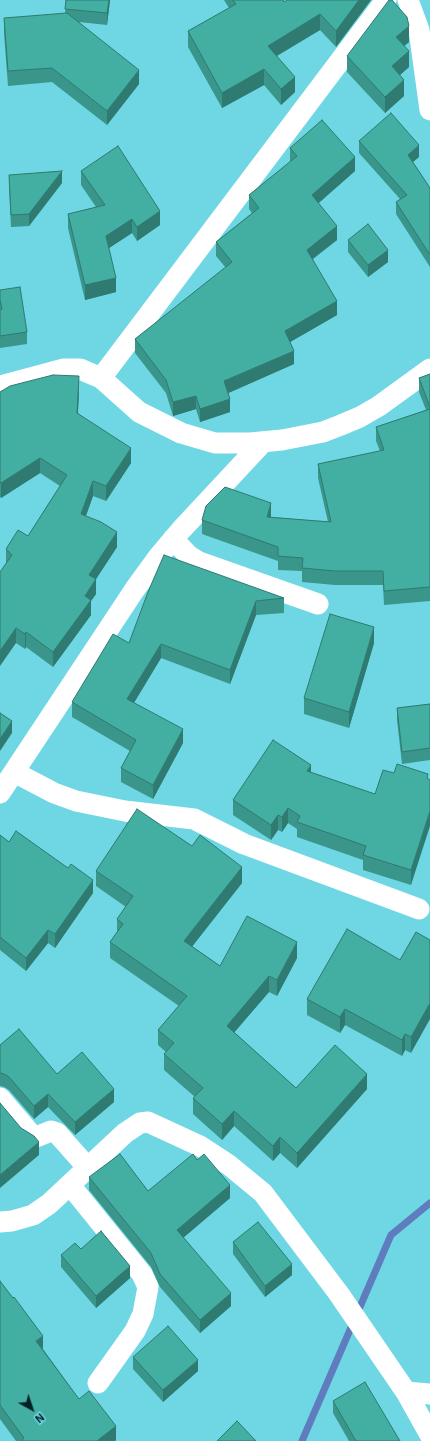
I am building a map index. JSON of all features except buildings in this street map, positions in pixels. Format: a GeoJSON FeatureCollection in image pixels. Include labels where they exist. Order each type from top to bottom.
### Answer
{"type":"FeatureCollection","features":[{"type":"Feature","properties":{"kind":"street"},"geometry":{"type":"LineString","coordinates":[[101,378],[386,0]]}},
{"type":"Feature","properties":{"kind":"street"},"geometry":{"type":"LineString","coordinates":[[408,0],[419,30],[430,110]]}},
{"type":"Feature","properties":{"kind":"street"},"geometry":{"type":"LineString","coordinates":[[0,386],[64,369],[80,369],[101,378],[139,412],[181,433],[215,443],[263,442],[323,432],[354,420],[400,392],[430,369]]}},
{"type":"Feature","properties":{"kind":"street"},"geometry":{"type":"LineString","coordinates":[[0,793],[135,589],[173,539],[263,442]]}},
{"type":"Feature","properties":{"kind":"street"},"geometry":{"type":"LineString","coordinates":[[173,539],[188,555],[199,562],[318,604]]}},
{"type":"Feature","properties":{"kind":"street"},"geometry":{"type":"LineString","coordinates":[[14,772],[54,793],[76,801],[125,811],[194,819],[244,844],[419,909]]}},
{"type":"Feature","properties":{"kind":"street"},"geometry":{"type":"LineString","coordinates":[[0,1098],[33,1136],[40,1136],[51,1131],[57,1133],[88,1168]]}},
{"type":"Feature","properties":{"kind":"street"},"geometry":{"type":"LineString","coordinates":[[0,1222],[12,1221],[33,1215],[49,1204],[125,1133],[140,1123],[148,1122],[200,1146],[229,1165],[263,1193],[340,1294],[406,1392],[430,1435]]}},
{"type":"Feature","properties":{"kind":"street"},"geometry":{"type":"LineString","coordinates":[[70,1185],[142,1274],[148,1287],[143,1314],[135,1331],[98,1383]]}},
{"type":"Feature","properties":{"kind":"street"},"geometry":{"type":"LineString","coordinates":[[406,1392],[430,1394]]}},
{"type":"Feature","properties":{"kind":"waterway"},"geometry":{"type":"LineString","coordinates":[[302,1441],[391,1235],[430,1203]]}}]}
